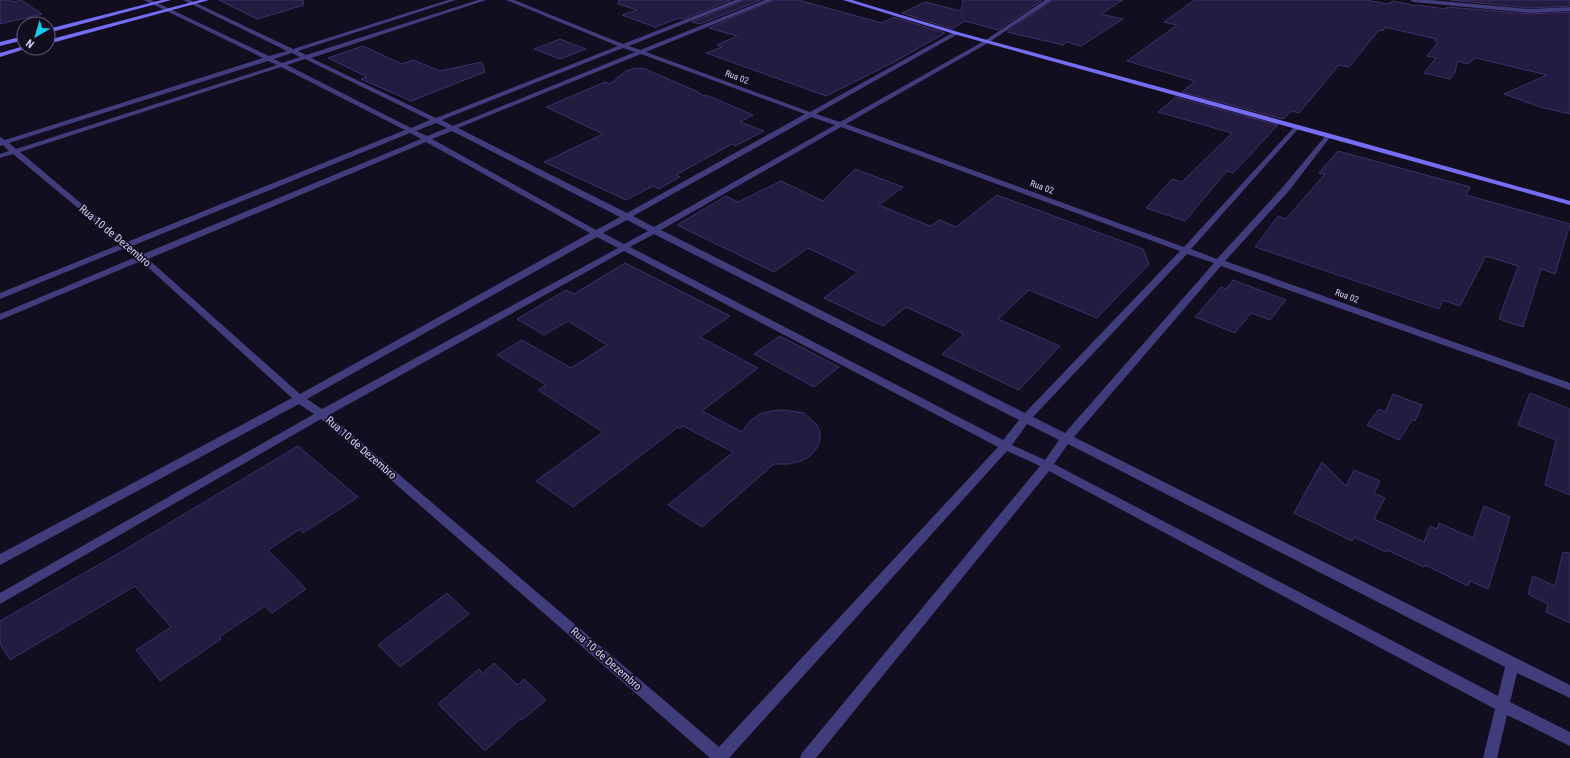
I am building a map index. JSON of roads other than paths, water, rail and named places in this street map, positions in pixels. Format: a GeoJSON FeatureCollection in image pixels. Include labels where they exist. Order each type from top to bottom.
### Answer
{"type":"FeatureCollection","features":[{"type":"Feature","properties":{"kind":"street"},"geometry":{"type":"LineString","coordinates":[[56,29],[150,2],[168,0]]}},
{"type":"Feature","properties":{"kind":"street"},"geometry":{"type":"LineString","coordinates":[[56,40],[167,10],[190,2],[206,0]]}},
{"type":"Feature","properties":{"kind":"street"},"geometry":{"type":"LineString","coordinates":[[2,142],[453,0]]}},
{"type":"Feature","properties":{"kind":"street"},"geometry":{"type":"LineString","coordinates":[[0,156],[483,0]]}},
{"type":"Feature","properties":{"kind":"street","name":"Rua 02"},"geometry":{"type":"LineString","coordinates":[[509,0],[623,46],[812,114],[838,125],[1570,387]]}},
{"type":"Feature","properties":{"kind":"street"},"geometry":{"type":"LineString","coordinates":[[0,296],[127,246],[410,130],[740,0]]}},
{"type":"Feature","properties":{"kind":"street"},"geometry":{"type":"LineString","coordinates":[[0,317],[143,259],[453,128],[770,0]]}},
{"type":"Feature","properties":{"kind":"street"},"geometry":{"type":"LineString","coordinates":[[846,0],[956,34],[1298,126],[1570,203]]}},
{"type":"Feature","properties":{"kind":"street"},"geometry":{"type":"LineString","coordinates":[[0,599],[322,414],[625,247],[986,42],[1049,0]]}},
{"type":"Feature","properties":{"kind":"street"},"geometry":{"type":"LineString","coordinates":[[1413,0],[1530,11],[1570,9]]}},
{"type":"Feature","properties":{"kind":"street"},"geometry":{"type":"LineString","coordinates":[[150,2],[282,65],[410,130],[598,234],[1005,446],[1047,465],[1503,706],[1570,739]]}},
{"type":"Feature","properties":{"kind":"street"},"geometry":{"type":"LineString","coordinates":[[190,2],[453,128],[625,217],[1025,419],[1570,692]]}},
{"type":"Feature","properties":{"kind":"street"},"geometry":{"type":"LineString","coordinates":[[0,560],[299,399],[956,34]]}},
{"type":"Feature","properties":{"kind":"street"},"geometry":{"type":"LineString","coordinates":[[0,44],[16,40]]}},
{"type":"Feature","properties":{"kind":"street"},"geometry":{"type":"LineString","coordinates":[[0,55],[16,51]]}},
{"type":"Feature","properties":{"kind":"street"},"geometry":{"type":"LineString","coordinates":[[720,758],[1005,446],[1025,419],[1269,160],[1298,126]]}},
{"type":"Feature","properties":{"kind":"street"},"geometry":{"type":"LineString","coordinates":[[807,758],[1047,465],[1066,439],[1220,262],[1285,190],[1329,135]]}},
{"type":"Feature","properties":{"kind":"street","name":"Rua 10 de Dezembro"},"geometry":{"type":"LineString","coordinates":[[2,142],[143,259],[299,399],[322,414],[720,758]]}},
{"type":"Feature","properties":{"kind":"street"},"geometry":{"type":"LineString","coordinates":[[1490,758],[1512,664]]}}]}
